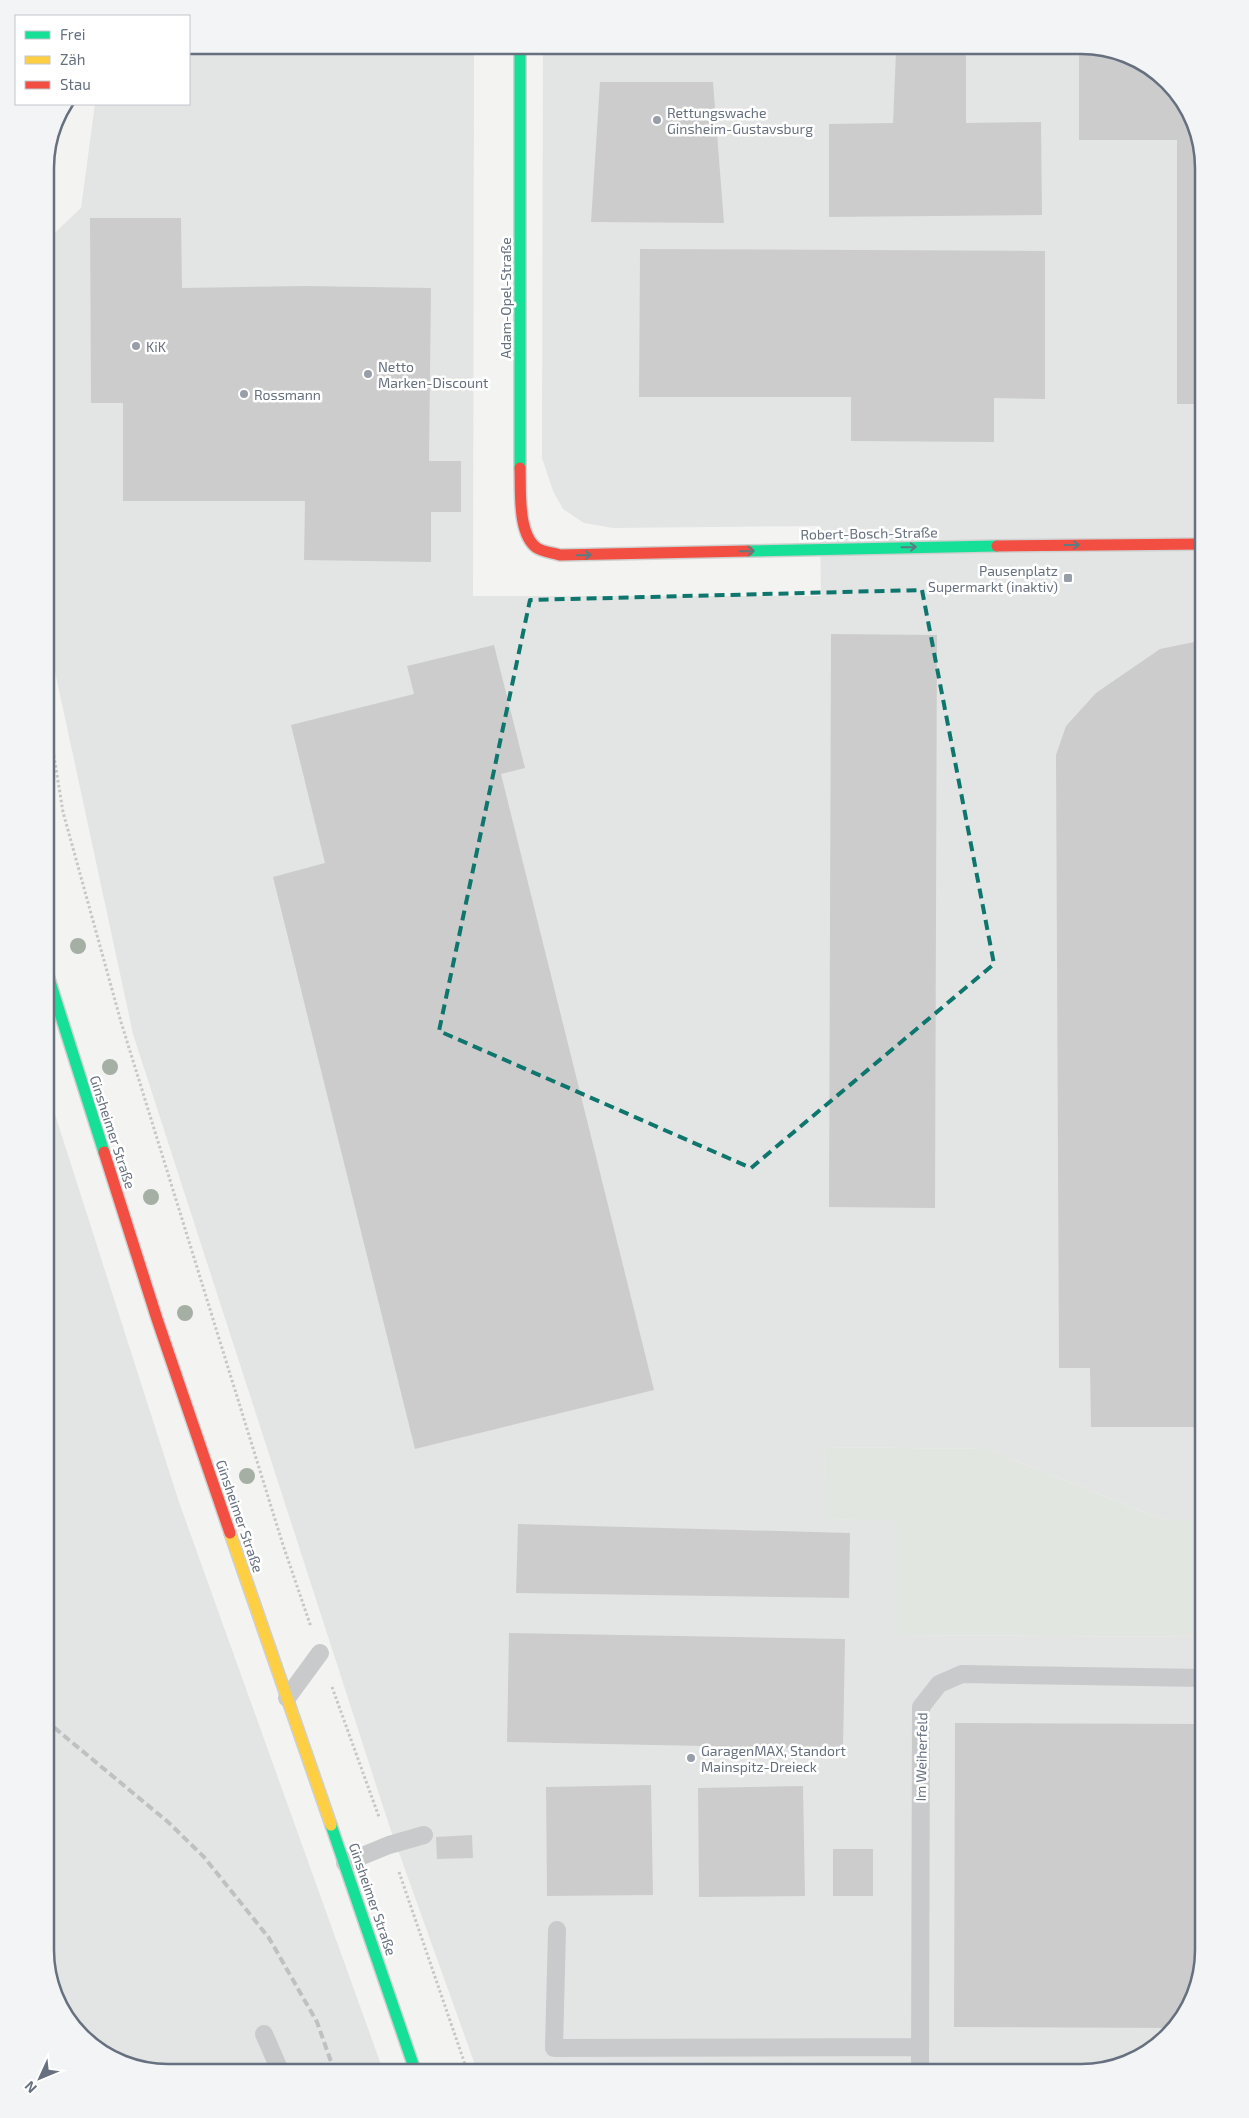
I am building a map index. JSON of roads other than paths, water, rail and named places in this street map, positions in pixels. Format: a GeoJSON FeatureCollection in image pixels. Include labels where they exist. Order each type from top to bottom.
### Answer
{"type":"FeatureCollection","features":[{"type":"Feature","properties":{"kind":"street","name":"Adam-Opel-Straße"},"geometry":{"type":"LineString","coordinates":[[520,54],[519,342],[521,511],[527,534],[537,548]]}},
{"type":"Feature","properties":{"kind":"street","name":"Robert-Bosch-Straße"},"geometry":{"type":"LineString","coordinates":[[537,548],[560,556],[976,546],[1195,544]]}},
{"type":"Feature","properties":{"kind":"street","name":"Ginsheimer Straße"},"geometry":{"type":"LineString","coordinates":[[54,994],[157,1319],[413,2064]]}},
{"type":"Feature","properties":{"kind":"lane"},"geometry":{"type":"LineString","coordinates":[[287,1698],[320,1653]]}},
{"type":"Feature","properties":{"kind":"lane","name":"Im Weiherfeld"},"geometry":{"type":"LineString","coordinates":[[920,2064],[921,1707],[939,1684],[962,1674],[1195,1678]]}},
{"type":"Feature","properties":{"kind":"lane"},"geometry":{"type":"LineString","coordinates":[[344,1863],[389,1845],[424,1835]]}},
{"type":"Feature","properties":{"kind":"lane"},"geometry":{"type":"LineString","coordinates":[[557,1930],[554,2048],[920,2048]]}},
{"type":"Feature","properties":{"kind":"lane"},"geometry":{"type":"LineString","coordinates":[[264,2034],[277,2064]]}},
{"type":"Feature","properties":{"kind":"railway"},"geometry":{"type":"LineString","coordinates":[[54,1727],[168,1822],[204,1857],[269,1938],[317,2022],[332,2064]]}},
{"type":"Feature","properties":{"kind":"place","name":"Rettungswache Ginsheim-Gustavsburg"},"geometry":{"type":"Point","coordinates":[657,120]}},
{"type":"Feature","properties":{"kind":"place","name":"KiK"},"geometry":{"type":"Point","coordinates":[136,346]}},
{"type":"Feature","properties":{"kind":"place","name":"Netto Marken-Discount"},"geometry":{"type":"Point","coordinates":[368,374]}},
{"type":"Feature","properties":{"kind":"place","name":"Rossmann"},"geometry":{"type":"Point","coordinates":[244,394]}},
{"type":"Feature","properties":{"kind":"place","name":"Pausenplatz Supermarkt (inaktiv)"},"geometry":{"type":"Point","coordinates":[1068,578]}},
{"type":"Feature","properties":{"kind":"place","name":"GaragenMAX, Standort Mainspitz-Dreieck"},"geometry":{"type":"Point","coordinates":[691,1758]}}]}
